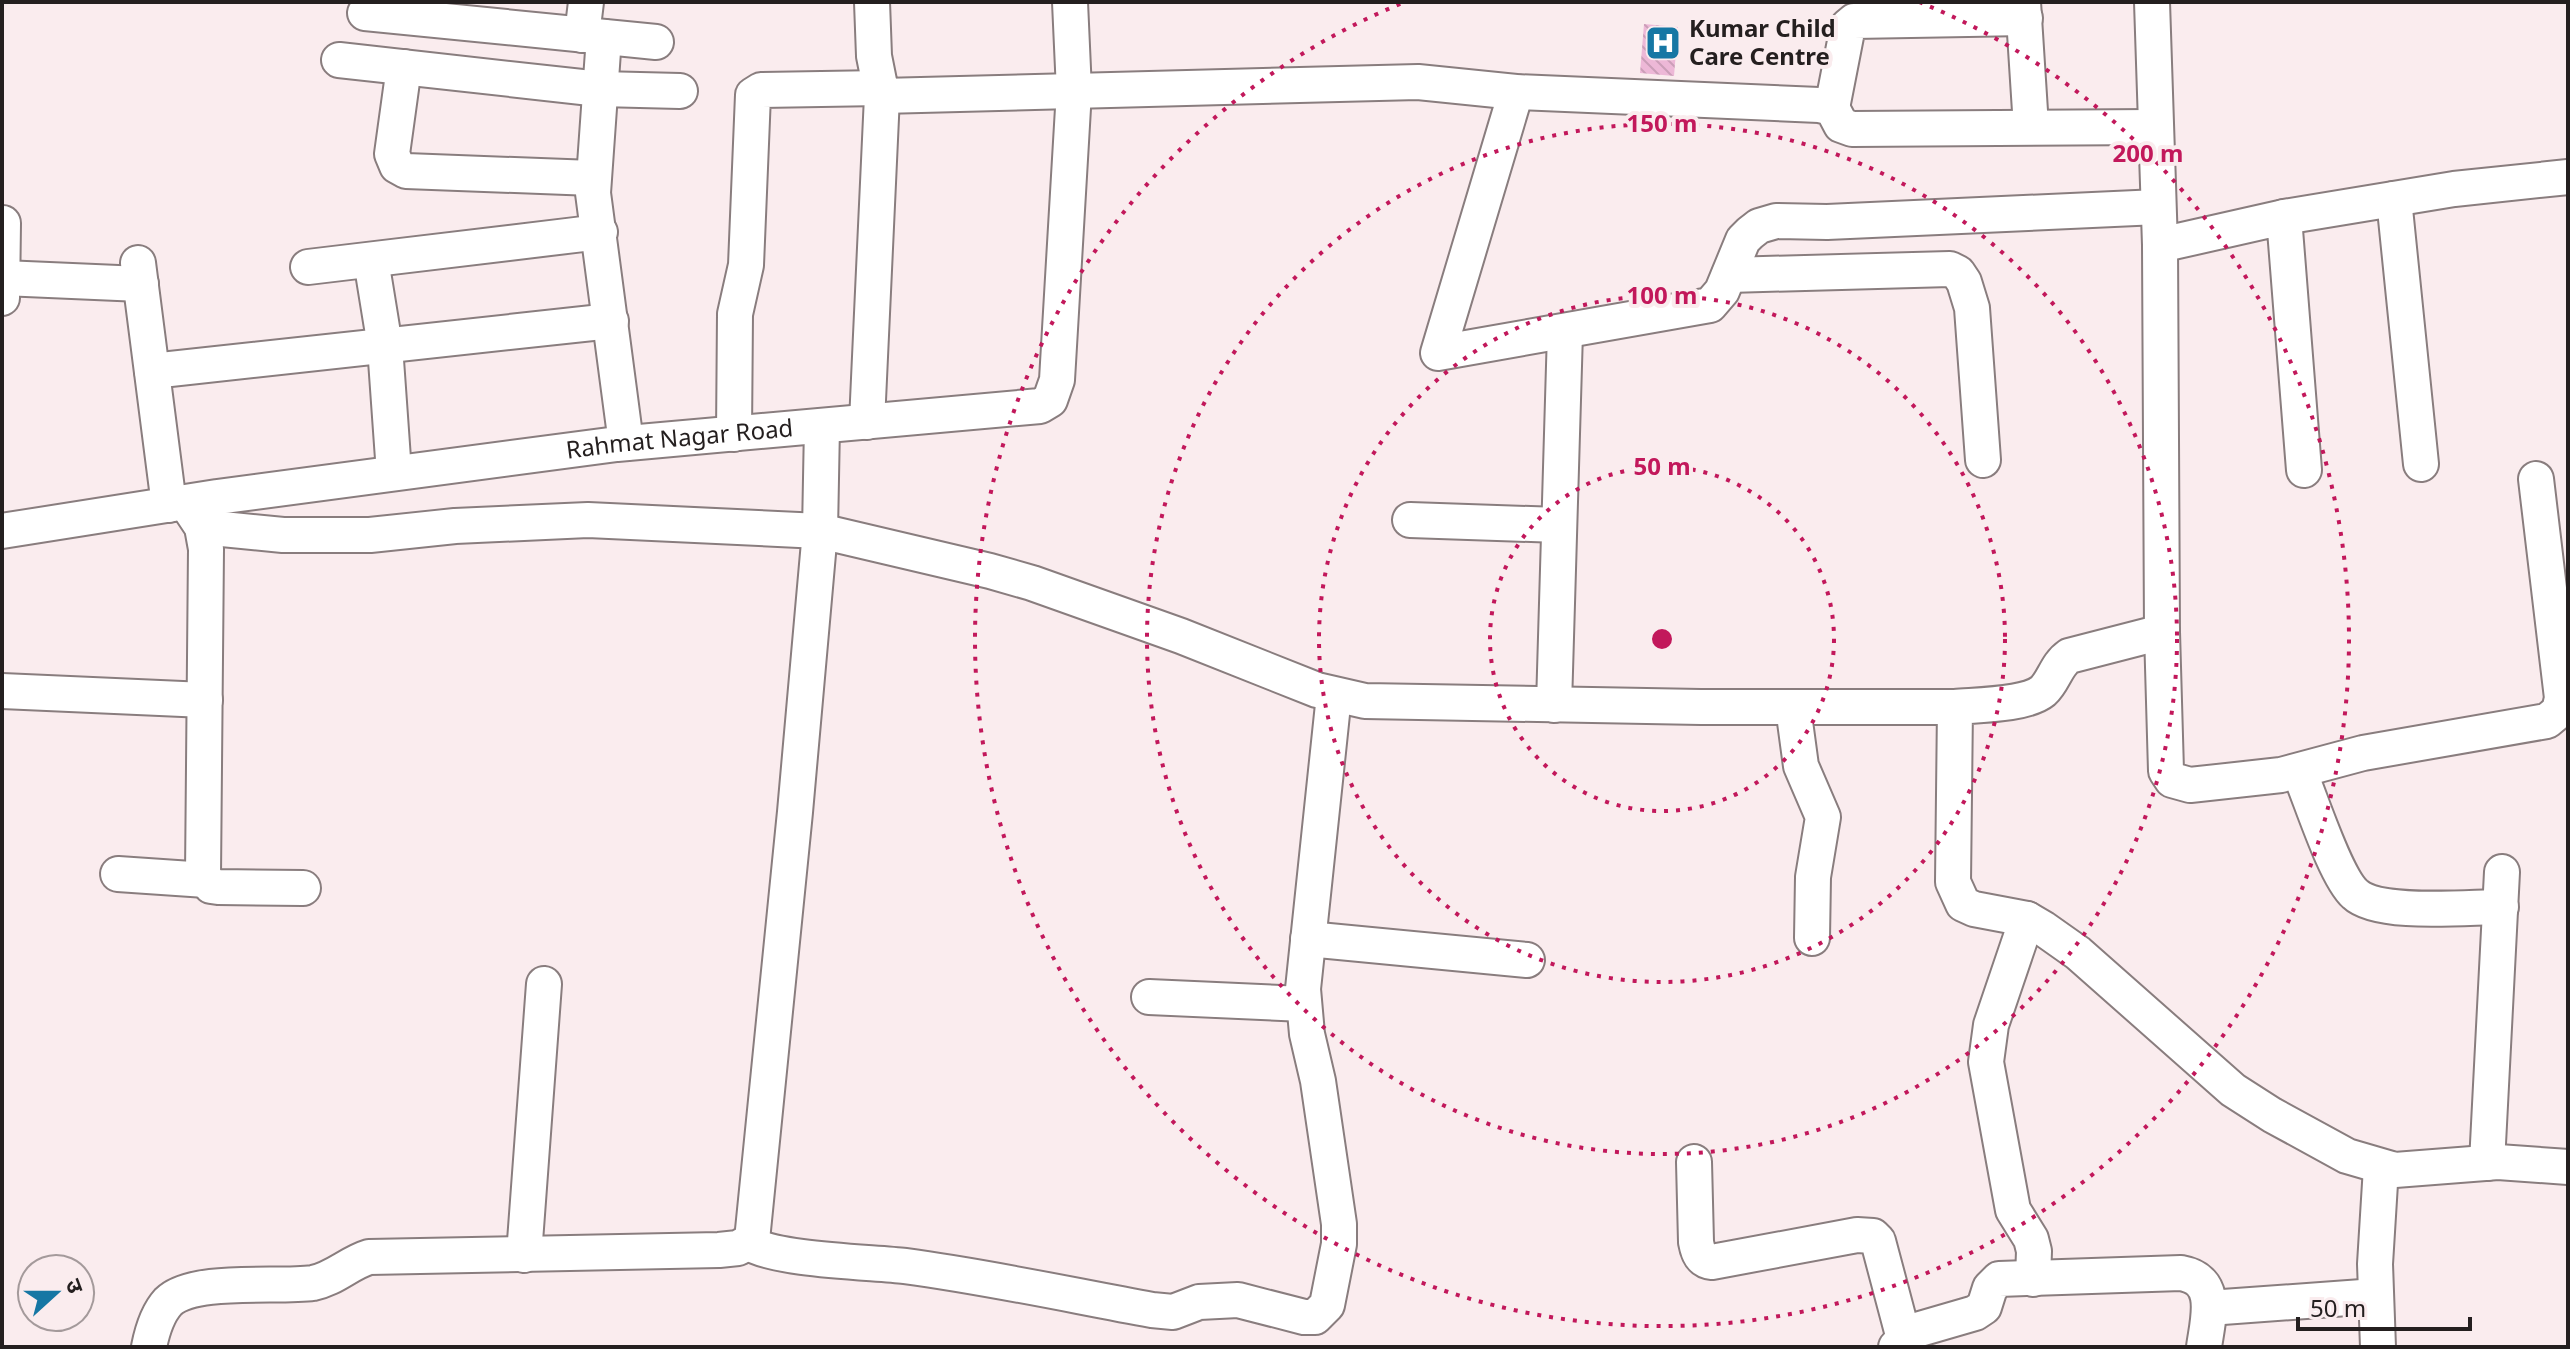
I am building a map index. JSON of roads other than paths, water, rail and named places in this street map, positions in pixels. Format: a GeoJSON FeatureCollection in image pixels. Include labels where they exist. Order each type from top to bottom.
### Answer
{"type":"FeatureCollection","features":[{"type":"Feature","properties":{"kind":"street"},"geometry":{"type":"LineString","coordinates":[[867,422],[881,92],[874,56],[872,2]]}},
{"type":"Feature","properties":{"kind":"street"},"geometry":{"type":"LineString","coordinates":[[1070,2],[1074,91]]}},
{"type":"Feature","properties":{"kind":"street"},"geometry":{"type":"LineString","coordinates":[[2152,2],[2160,245],[2162,632],[2166,771],[2172,780],[2190,785],[2299,771],[2363,753],[2547,721],[2559,711],[2562,698],[2536,479]]}},
{"type":"Feature","properties":{"kind":"street"},"geometry":{"type":"LineString","coordinates":[[2031,127],[2024,10],[1854,21],[1848,26],[1832,108],[1841,125],[1852,129],[2154,127]]}},
{"type":"Feature","properties":{"kind":"street"},"geometry":{"type":"LineString","coordinates":[[365,13],[591,25],[656,42]]}},
{"type":"Feature","properties":{"kind":"street"},"geometry":{"type":"LineString","coordinates":[[591,25],[600,89],[593,178],[626,443]]}},
{"type":"Feature","properties":{"kind":"street"},"geometry":{"type":"LineString","coordinates":[[339,60],[600,89],[680,91]]}},
{"type":"Feature","properties":{"kind":"street"},"geometry":{"type":"LineString","coordinates":[[404,67],[392,154],[397,166],[406,171],[593,178]]}},
{"type":"Feature","properties":{"kind":"street"},"geometry":{"type":"LineString","coordinates":[[734,434],[735,314],[746,265],[753,95],[761,90],[1074,91],[1418,82],[1516,92],[1832,108]]}},
{"type":"Feature","properties":{"kind":"street","name":"Rahmat Nagar Road"},"geometry":{"type":"LineString","coordinates":[[2,531],[185,511],[394,473],[626,443],[1040,406],[1050,400],[1057,380],[1074,91]]}},
{"type":"Feature","properties":{"kind":"street"},"geometry":{"type":"LineString","coordinates":[[1516,92],[1438,353],[1701,309],[1717,298],[1743,240],[1759,226],[1776,221],[1827,222],[2158,207]]}},
{"type":"Feature","properties":{"kind":"street"},"geometry":{"type":"LineString","coordinates":[[2160,245],[2284,217],[2454,189],[2568,177]]}},
{"type":"Feature","properties":{"kind":"street"},"geometry":{"type":"LineString","coordinates":[[2394,199],[2421,464]]}},
{"type":"Feature","properties":{"kind":"street"},"geometry":{"type":"LineString","coordinates":[[2284,217],[2304,470]]}},
{"type":"Feature","properties":{"kind":"street"},"geometry":{"type":"LineString","coordinates":[[2,298],[3,223]]}},
{"type":"Feature","properties":{"kind":"street"},"geometry":{"type":"LineString","coordinates":[[308,267],[600,232]]}},
{"type":"Feature","properties":{"kind":"street"},"geometry":{"type":"LineString","coordinates":[[371,260],[385,346],[394,473]]}},
{"type":"Feature","properties":{"kind":"street"},"geometry":{"type":"LineString","coordinates":[[1729,275],[1950,269],[1958,273],[1972,308],[1983,460]]}},
{"type":"Feature","properties":{"kind":"street"},"geometry":{"type":"LineString","coordinates":[[3,278],[139,273],[152,371],[185,511],[206,549],[203,875],[211,886],[218,887],[303,888]]}},
{"type":"Feature","properties":{"kind":"street"},"geometry":{"type":"LineString","coordinates":[[152,371],[611,321]]}},
{"type":"Feature","properties":{"kind":"street"},"geometry":{"type":"LineString","coordinates":[[1554,705],[1565,332]]}},
{"type":"Feature","properties":{"kind":"street"},"geometry":{"type":"LineString","coordinates":[[149,1347],[152,1332],[166,1304],[185,1292],[318,1282],[369,1257],[719,1250],[749,1243],[755,1232],[820,531],[822,426]]}},
{"type":"Feature","properties":{"kind":"street"},"geometry":{"type":"LineString","coordinates":[[185,511],[283,535],[370,535],[455,526],[588,520],[820,531],[1018,579],[1181,636],[1334,695],[1365,701],[1955,707],[2030,697],[2042,691],[2060,663],[2069,656],[2162,632]]}},
{"type":"Feature","properties":{"kind":"street"},"geometry":{"type":"LineString","coordinates":[[1410,520],[1559,525]]}},
{"type":"Feature","properties":{"kind":"street"},"geometry":{"type":"LineString","coordinates":[[2,691],[205,700]]}},
{"type":"Feature","properties":{"kind":"street"},"geometry":{"type":"LineString","coordinates":[[749,1243],[757,1249],[779,1253],[908,1266],[1152,1310],[1173,1312],[1205,1301],[1238,1300],[1315,1317],[1327,1305],[1339,1244],[1339,1224],[1318,1081],[1307,1034],[1303,989],[1334,695]]}},
{"type":"Feature","properties":{"kind":"street"},"geometry":{"type":"LineString","coordinates":[[1793,707],[1801,766],[1823,817],[1813,877],[1812,938]]}},
{"type":"Feature","properties":{"kind":"street"},"geometry":{"type":"LineString","coordinates":[[1955,707],[1953,882],[1963,904],[2027,919],[2078,953],[2233,1090],[2347,1156],[2381,1167],[2411,1170],[2487,1163],[2568,1167]]}},
{"type":"Feature","properties":{"kind":"street"},"geometry":{"type":"LineString","coordinates":[[2299,771],[2343,882],[2357,897],[2391,908],[2501,907]]}},
{"type":"Feature","properties":{"kind":"street"},"geometry":{"type":"LineString","coordinates":[[2487,1163],[2502,872]]}},
{"type":"Feature","properties":{"kind":"street"},"geometry":{"type":"LineString","coordinates":[[118,874],[206,880]]}},
{"type":"Feature","properties":{"kind":"street"},"geometry":{"type":"LineString","coordinates":[[2027,919],[1991,1025],[1986,1062],[2013,1210],[2031,1239],[2034,1251],[2033,1279]]}},
{"type":"Feature","properties":{"kind":"street"},"geometry":{"type":"LineString","coordinates":[[1308,939],[1527,960]]}},
{"type":"Feature","properties":{"kind":"street"},"geometry":{"type":"LineString","coordinates":[[524,1255],[544,984]]}},
{"type":"Feature","properties":{"kind":"street"},"geometry":{"type":"LineString","coordinates":[[1149,997],[1304,1004]]}},
{"type":"Feature","properties":{"kind":"street"},"geometry":{"type":"LineString","coordinates":[[1694,1162],[1696,1242],[1703,1259],[1712,1262],[1857,1235],[1873,1236],[1878,1241],[1900,1343]]}},
{"type":"Feature","properties":{"kind":"street"},"geometry":{"type":"LineString","coordinates":[[2378,1347],[2375,1264],[2381,1167]]}},
{"type":"Feature","properties":{"kind":"street"},"geometry":{"type":"LineString","coordinates":[[1900,1343],[1913,1331],[1975,1313],[1984,1307],[1990,1288],[1999,1279],[2181,1273],[2192,1275],[2202,1282],[2208,1292],[2204,1347]]}},
{"type":"Feature","properties":{"kind":"street"},"geometry":{"type":"LineString","coordinates":[[2209,1308],[2376,1296]]}},
{"type":"Feature","properties":{"kind":"place","name":"Kumar Child Care Centre"},"geometry":{"type":"Point","coordinates":[1663,43]}}]}
